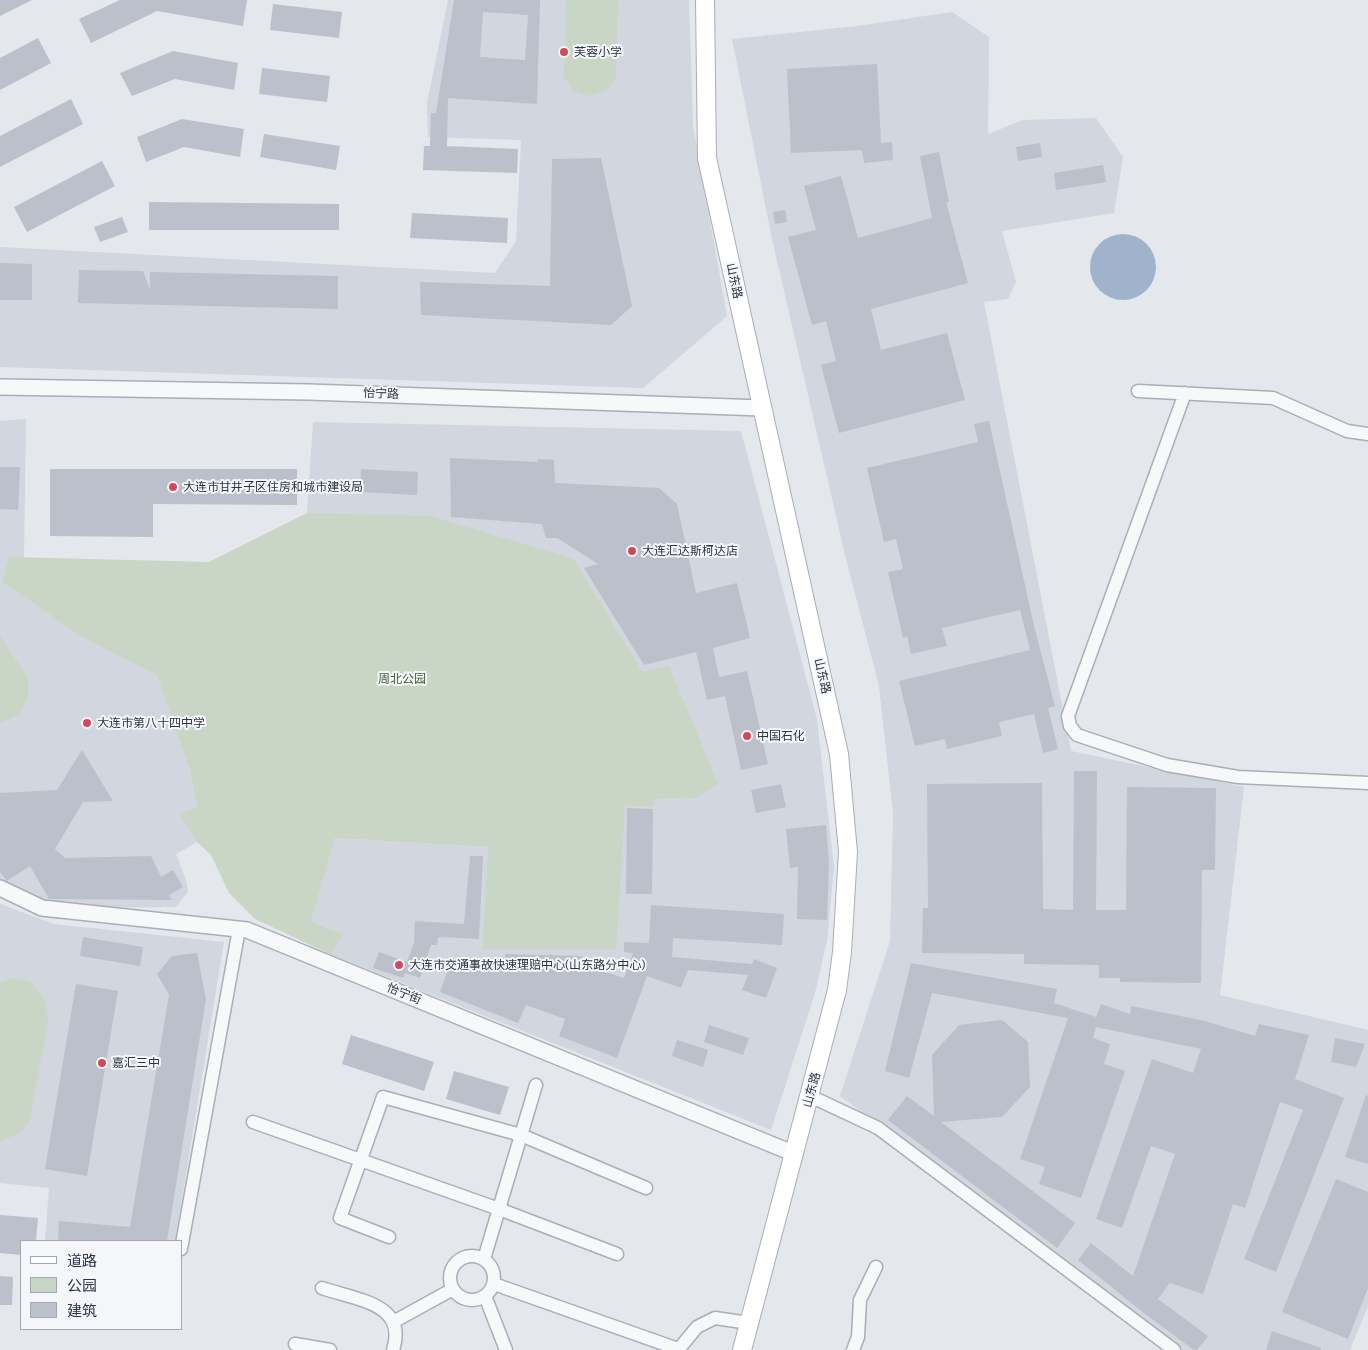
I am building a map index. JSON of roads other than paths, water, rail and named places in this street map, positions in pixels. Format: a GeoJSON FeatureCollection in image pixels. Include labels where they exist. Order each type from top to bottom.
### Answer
{"type":"FeatureCollection","features":[{"type":"Feature","properties":{"kind":"main road","name":"山东路"},"geometry":{"type":"LineString","coordinates":[[705,0],[707,158],[839,754],[848,852],[842,952],[837,990],[742,1350]]}},
{"type":"Feature","properties":{"kind":"street","name":"怡宁路"},"geometry":{"type":"LineString","coordinates":[[0,387],[329,393],[762,408]]}},
{"type":"Feature","properties":{"kind":"street"},"geometry":{"type":"LineString","coordinates":[[1138,391],[1273,398],[1347,431],[1368,434]]}},
{"type":"Feature","properties":{"kind":"street"},"geometry":{"type":"LineString","coordinates":[[1185,393],[1068,716],[1070,726],[1078,735],[1168,765],[1238,776],[1368,783]]}},
{"type":"Feature","properties":{"kind":"street","name":"怡宁街"},"geometry":{"type":"LineString","coordinates":[[0,888],[42,908],[247,930],[795,1154]]}},
{"type":"Feature","properties":{"kind":"street"},"geometry":{"type":"LineString","coordinates":[[182,1242],[239,929]]}},
{"type":"Feature","properties":{"kind":"street"},"geometry":{"type":"LineString","coordinates":[[484,1259],[536,1085]]}},
{"type":"Feature","properties":{"kind":"street"},"geometry":{"type":"LineString","coordinates":[[810,1096],[878,1128],[1174,1350]]}},
{"type":"Feature","properties":{"kind":"street"},"geometry":{"type":"LineString","coordinates":[[389,1237],[340,1218],[383,1097],[521,1135],[646,1188]]}},
{"type":"Feature","properties":{"kind":"street"},"geometry":{"type":"LineString","coordinates":[[253,1122],[499,1209],[617,1254]]}},
{"type":"Feature","properties":{"kind":"street"},"geometry":{"type":"LineString","coordinates":[[470,1256],[484,1259],[493,1270],[494,1284],[485,1296],[471,1300],[464,1298],[453,1289],[450,1274],[457,1261],[470,1256]]}},
{"type":"Feature","properties":{"kind":"street"},"geometry":{"type":"LineString","coordinates":[[853,1350],[858,1337],[860,1300],[876,1268]]}},
{"type":"Feature","properties":{"kind":"street"},"geometry":{"type":"LineString","coordinates":[[494,1284],[678,1349],[697,1327],[715,1318],[749,1323]]}},
{"type":"Feature","properties":{"kind":"street"},"geometry":{"type":"LineString","coordinates":[[322,1288],[382,1308],[395,1321],[397,1338],[393,1350]]}},
{"type":"Feature","properties":{"kind":"street"},"geometry":{"type":"LineString","coordinates":[[395,1321],[453,1289]]}},
{"type":"Feature","properties":{"kind":"street"},"geometry":{"type":"LineString","coordinates":[[485,1296],[506,1350]]}},
{"type":"Feature","properties":{"kind":"street"},"geometry":{"type":"LineString","coordinates":[[295,1344],[330,1350]]}},
{"type":"Feature","properties":{"kind":"water"},"geometry":{"type":"Polygon","coordinates":[[[1129,234],[1147,243],[1154,254],[1156,267],[1154,280],[1147,291],[1136,298],[1117,300],[1099,291],[1092,280],[1090,261],[1099,243],[1110,236],[1129,234]]]}},
{"type":"Feature","properties":{"kind":"place","name":"芙蓉小学"},"geometry":{"type":"Point","coordinates":[564,52]}},
{"type":"Feature","properties":{"kind":"place","name":"大连市甘井子区住房和城市建设局"},"geometry":{"type":"Point","coordinates":[173,487]}},
{"type":"Feature","properties":{"kind":"place","name":"大连汇达斯柯达店"},"geometry":{"type":"Point","coordinates":[632,551]}},
{"type":"Feature","properties":{"kind":"place","name":"大连市第八十四中学"},"geometry":{"type":"Point","coordinates":[87,723]}},
{"type":"Feature","properties":{"kind":"place","name":"中国石化"},"geometry":{"type":"Point","coordinates":[747,736]}},
{"type":"Feature","properties":{"kind":"place","name":"大连市交通事故快速理赔中心(山东路分中心)"},"geometry":{"type":"Point","coordinates":[399,965]}},
{"type":"Feature","properties":{"kind":"place","name":"嘉汇三中"},"geometry":{"type":"Point","coordinates":[102,1063]}},
{"type":"Feature","properties":{"kind":"park label","name":"周北公园"},"geometry":{"type":"Point","coordinates":[402,679]}}]}
